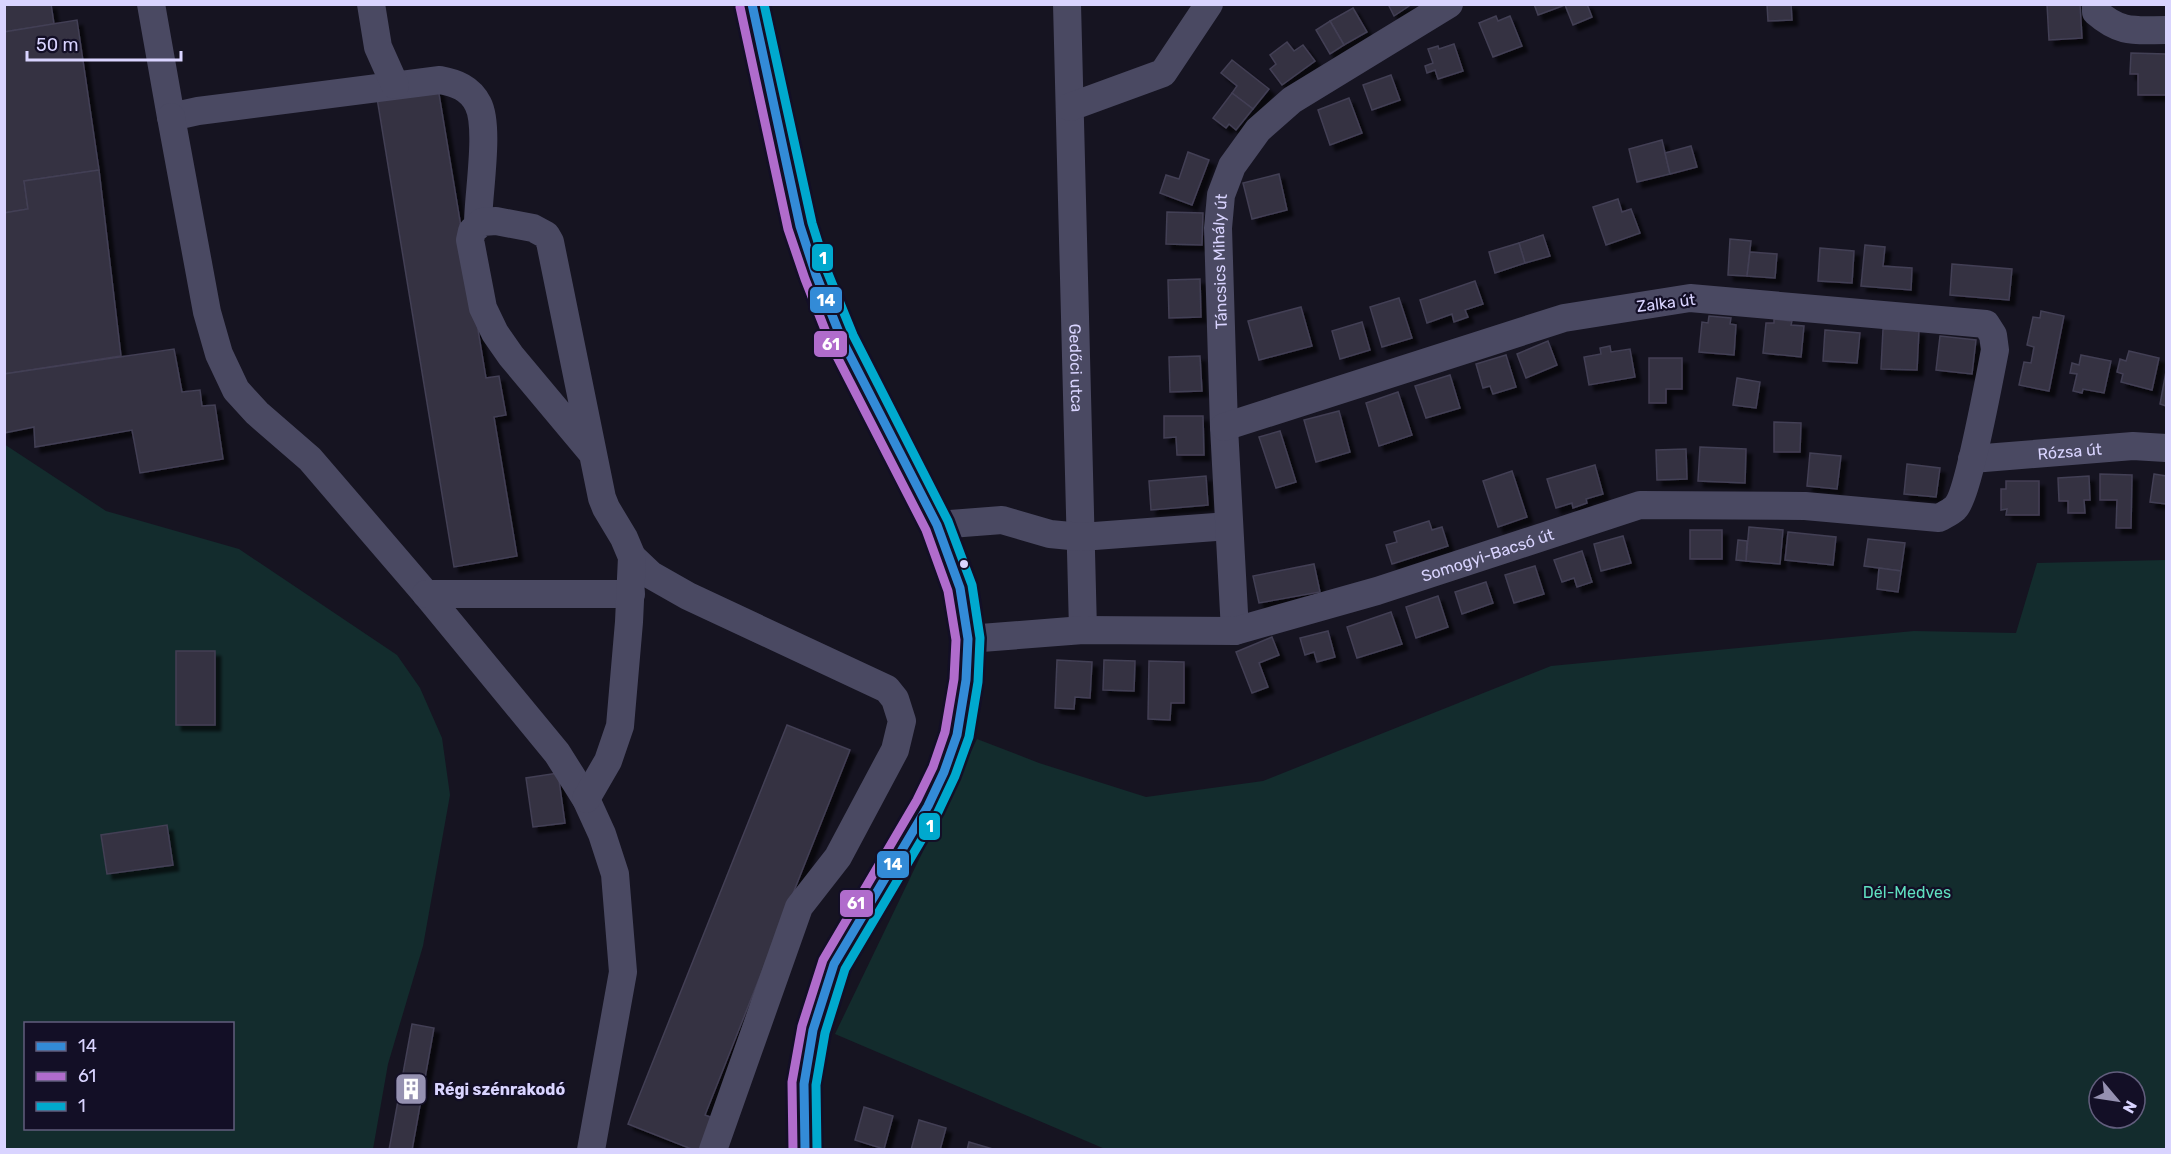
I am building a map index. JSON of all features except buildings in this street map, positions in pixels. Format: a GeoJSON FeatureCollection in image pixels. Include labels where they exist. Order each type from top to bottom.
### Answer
{"type":"FeatureCollection","features":[{"type":"Feature","properties":{"kind":"main road"},"geometry":{"type":"LineString","coordinates":[[752,4],[800,226],[816,275],[842,340],[937,525],[960,588],[968,639],[966,680],[959,724],[944,772],[928,806],[834,964],[817,1019],[804,1084],[805,1149]]}},
{"type":"Feature","properties":{"kind":"street"},"geometry":{"type":"LineString","coordinates":[[151,4],[207,312],[219,354],[236,390],[257,413],[310,459],[426,594],[557,753],[586,799],[602,834],[615,874],[623,972],[591,1149]]}},
{"type":"Feature","properties":{"kind":"street"},"geometry":{"type":"LineString","coordinates":[[371,4],[378,47],[395,85]]}},
{"type":"Feature","properties":{"kind":"street","name":"Gedőci utca"},"geometry":{"type":"LineString","coordinates":[[1067,4],[1083,630]]}},
{"type":"Feature","properties":{"kind":"street"},"geometry":{"type":"LineString","coordinates":[[1070,107],[1163,73],[1209,4]]}},
{"type":"Feature","properties":{"kind":"street","name":"Táncsics Mihály út"},"geometry":{"type":"LineString","coordinates":[[1236,631],[1224,427],[1218,228],[1221,195],[1232,166],[1258,130],[1292,100],[1449,4]]}},
{"type":"Feature","properties":{"kind":"street"},"geometry":{"type":"LineString","coordinates":[[2096,4],[2096,12],[2110,25],[2127,30],[2166,30]]}},
{"type":"Feature","properties":{"kind":"street"},"geometry":{"type":"LineString","coordinates":[[171,117],[440,80],[454,83],[465,89],[475,98],[482,116],[478,224],[472,231],[470,240],[483,308],[488,322],[511,356],[593,454]]}},
{"type":"Feature","properties":{"kind":"street"},"geometry":{"type":"LineString","coordinates":[[478,224],[496,221],[533,228],[543,232],[548,238],[602,498],[624,537],[632,557],[624,692],[618,736],[586,799]]}},
{"type":"Feature","properties":{"kind":"street","name":"Zalka út"},"geometry":{"type":"LineString","coordinates":[[1224,427],[1564,318],[1690,297],[1986,324],[1993,335],[1995,350],[1972,459]]}},
{"type":"Feature","properties":{"kind":"street","name":"Rózsa út"},"geometry":{"type":"LineString","coordinates":[[1972,459],[2133,446],[2166,448]]}},
{"type":"Feature","properties":{"kind":"street","name":"Somogyi-Bacsó út"},"geometry":{"type":"LineString","coordinates":[[968,639],[1083,630],[1236,631],[1377,591],[1640,505],[1805,506],[1939,518],[1956,508],[1972,459]]}},
{"type":"Feature","properties":{"kind":"street"},"geometry":{"type":"LineString","coordinates":[[937,525],[1002,520],[1050,534],[1081,537],[1230,526]]}},
{"type":"Feature","properties":{"kind":"street"},"geometry":{"type":"LineString","coordinates":[[632,557],[651,575],[688,597],[887,689],[895,699],[902,721],[895,750],[838,857],[799,908],[713,1149]]}},
{"type":"Feature","properties":{"kind":"street"},"geometry":{"type":"LineString","coordinates":[[426,594],[631,594]]}},
{"type":"Feature","properties":{"kind":"green space"},"geometry":{"type":"Polygon","coordinates":[[[4,444],[106,511],[239,549],[397,655],[420,688],[442,738],[450,795],[423,946],[388,1064],[373,1149],[5,1149],[4,444]]]}},
{"type":"Feature","properties":{"kind":"green space","name":"Dél-Medves"},"geometry":{"type":"Polygon","coordinates":[[[2166,560],[2166,1149],[1105,1149],[835,1034],[977,739],[1039,763],[1146,797],[1263,781],[1551,666],[1914,631],[2016,633],[2037,563],[2166,560]]]}},
{"type":"Feature","properties":{"kind":"transit line","name":"14"},"geometry":{"type":"LineString","coordinates":[[752,4],[800,226],[816,275],[842,340],[937,525],[960,588],[968,639],[966,680],[957,735],[944,772],[928,806],[834,964],[813,1030],[804,1084],[805,1150]]}},
{"type":"Feature","properties":{"kind":"transit line","name":"1"},"geometry":{"type":"LineString","coordinates":[[764,4],[812,223],[827,271],[853,335],[948,521],[972,585],[980,638],[978,682],[969,737],[955,776],[938,812],[845,969],[825,1033],[816,1085],[817,1150]]}},
{"type":"Feature","properties":{"kind":"transit line","name":"61"},"geometry":{"type":"LineString","coordinates":[[740,7],[788,229],[805,279],[831,345],[926,530],[948,591],[956,640],[954,679],[945,732],[933,767],[917,800],[823,960],[802,1026],[792,1082],[793,1150]]}},
{"type":"Feature","properties":{"kind":"place","name":"Régi szénrakodó"},"geometry":{"type":"Point","coordinates":[411,1089]}}]}
